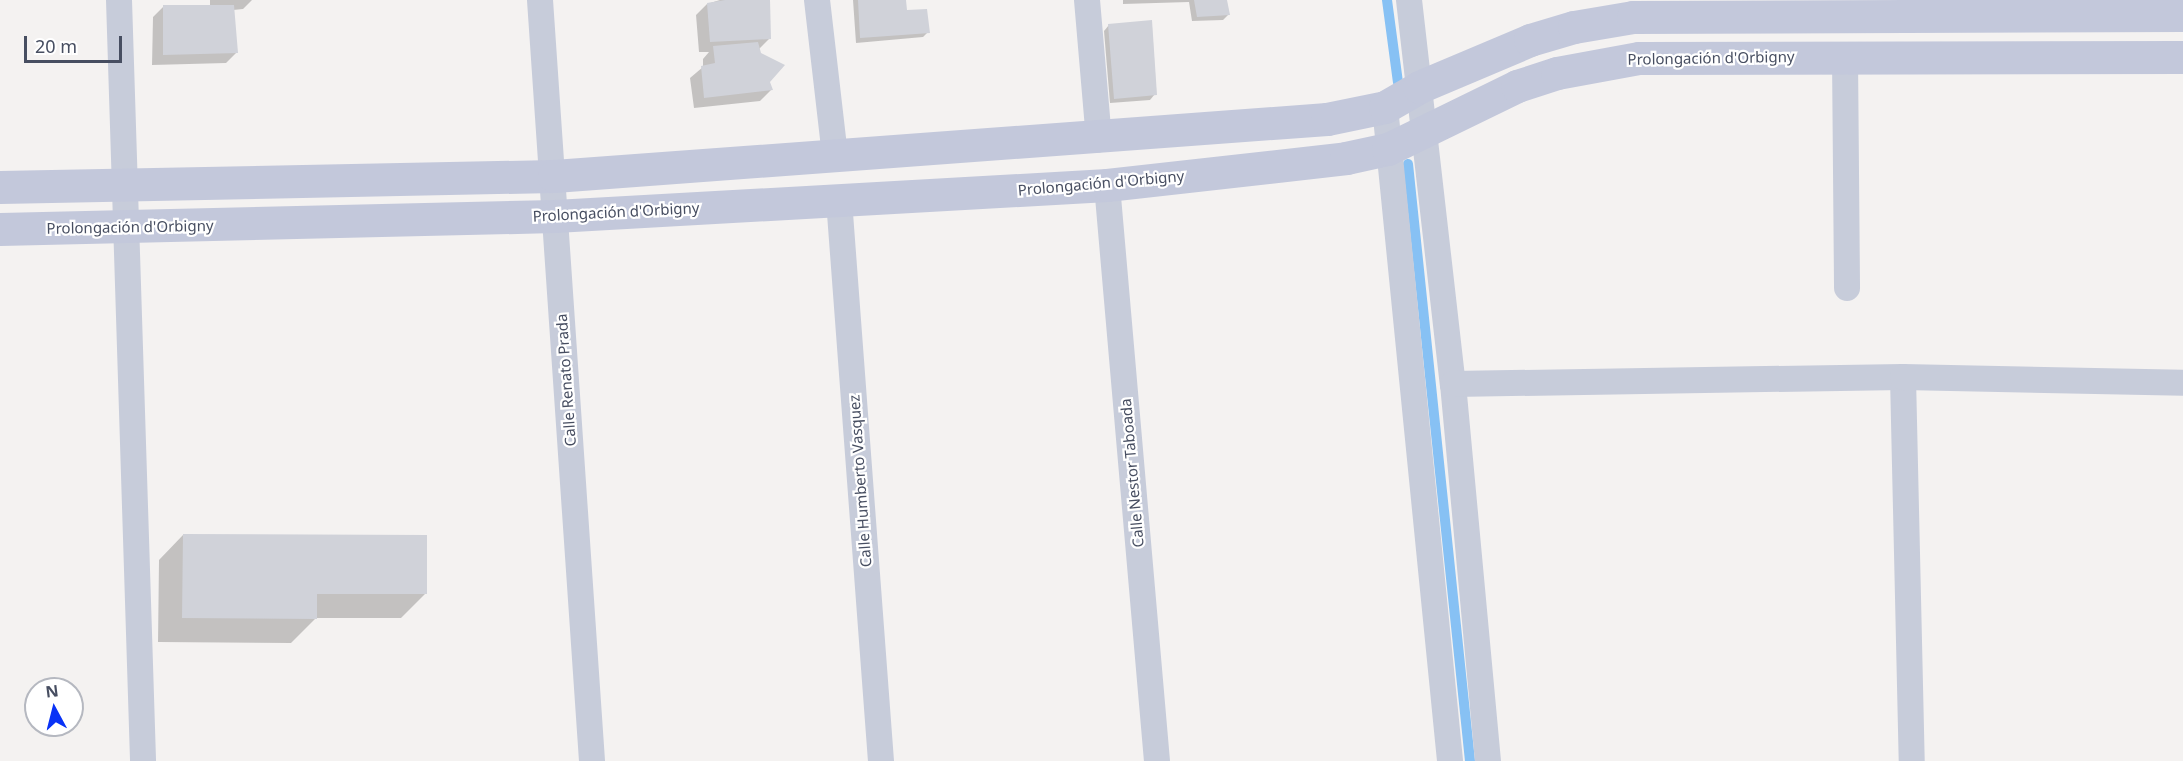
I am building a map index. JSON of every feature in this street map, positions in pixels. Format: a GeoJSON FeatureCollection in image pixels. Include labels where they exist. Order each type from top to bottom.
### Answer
{"type":"FeatureCollection","features":[{"type":"Feature","properties":{"kind":"main road"},"geometry":{"type":"LineString","coordinates":[[0,187],[554,176],[1099,139],[1327,119],[1385,107],[1419,87],[1530,40],[1574,27],[1633,17],[2183,15]]}},
{"type":"Feature","properties":{"kind":"main road","name":"Prolongación d'Orbigny"},"geometry":{"type":"LineString","coordinates":[[0,229],[129,228],[555,216],[1107,185],[1346,158],[1388,149],[1517,86],[1598,64],[1639,58],[2183,57]]}},
{"type":"Feature","properties":{"kind":"street"},"geometry":{"type":"LineString","coordinates":[[119,0],[129,228],[143,761]]}},
{"type":"Feature","properties":{"kind":"street","name":"Calle Renato Prada"},"geometry":{"type":"LineString","coordinates":[[540,0],[554,176],[592,761]]}},
{"type":"Feature","properties":{"kind":"street"},"geometry":{"type":"LineString","coordinates":[[816,0],[835,156]]}},
{"type":"Feature","properties":{"kind":"street"},"geometry":{"type":"LineString","coordinates":[[1087,0],[1099,139]]}},
{"type":"Feature","properties":{"kind":"street"},"geometry":{"type":"LineString","coordinates":[[1409,0],[1453,384],[1488,761]]}},
{"type":"Feature","properties":{"kind":"street"},"geometry":{"type":"LineString","coordinates":[[1845,56],[1847,288]]}},
{"type":"Feature","properties":{"kind":"street"},"geometry":{"type":"LineString","coordinates":[[1385,107],[1450,761]]}},
{"type":"Feature","properties":{"kind":"street","name":"Calle Nestor Taboada"},"geometry":{"type":"LineString","coordinates":[[1107,185],[1157,761]]}},
{"type":"Feature","properties":{"kind":"street","name":"Calle Humberto Vasquez"},"geometry":{"type":"LineString","coordinates":[[839,200],[881,761]]}},
{"type":"Feature","properties":{"kind":"street"},"geometry":{"type":"LineString","coordinates":[[1453,384],[1903,377],[2183,383]]}},
{"type":"Feature","properties":{"kind":"street"},"geometry":{"type":"LineString","coordinates":[[1903,377],[1912,761]]}},
{"type":"Feature","properties":{"kind":"building"},"geometry":{"type":"Polygon","coordinates":[[[725,0],[770,0],[771,39],[710,42],[707,3],[725,0]]]}},
{"type":"Feature","properties":{"kind":"building"},"geometry":{"type":"Polygon","coordinates":[[[858,0],[906,0],[907,10],[927,9],[930,33],[860,38],[858,0]]]}},
{"type":"Feature","properties":{"kind":"building"},"geometry":{"type":"Polygon","coordinates":[[[1194,0],[1227,0],[1230,15],[1197,17],[1194,0]]]}},
{"type":"Feature","properties":{"kind":"building"},"geometry":{"type":"Polygon","coordinates":[[[163,5],[234,5],[238,53],[163,55],[163,5]]]}},
{"type":"Feature","properties":{"kind":"building"},"geometry":{"type":"Polygon","coordinates":[[[1152,20],[1157,95],[1114,99],[1108,24],[1152,20]]]}},
{"type":"Feature","properties":{"kind":"building"},"geometry":{"type":"Polygon","coordinates":[[[758,42],[761,53],[785,65],[770,82],[773,90],[704,98],[701,66],[715,63],[713,46],[758,42]]]}},
{"type":"Feature","properties":{"kind":"building"},"geometry":{"type":"Polygon","coordinates":[[[183,534],[427,535],[427,594],[317,594],[317,619],[182,618],[183,534]]]}},
{"type":"Feature","properties":{"kind":"waterway"},"geometry":{"type":"LineString","coordinates":[[1387,0],[1398,82]]}},
{"type":"Feature","properties":{"kind":"waterway"},"geometry":{"type":"LineString","coordinates":[[1408,164],[1470,761]]}}]}
